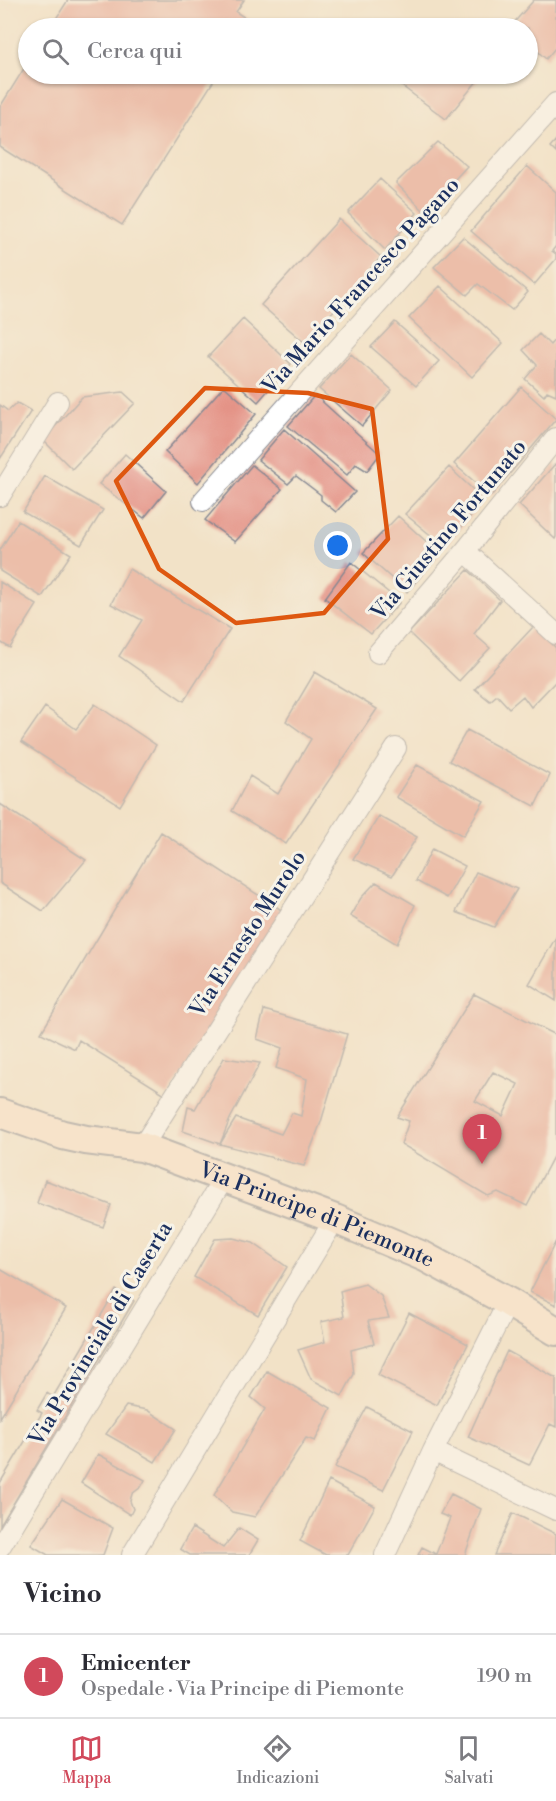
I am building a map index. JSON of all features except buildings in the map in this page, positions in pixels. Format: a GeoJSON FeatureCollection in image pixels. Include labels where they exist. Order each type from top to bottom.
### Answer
{"type":"FeatureCollection","features":[{"type":"Feature","properties":{"kind":"main road","name":"Via Principe di Piemonte"},"geometry":{"type":"LineString","coordinates":[[0,1113],[63,1135],[142,1147],[335,1219],[425,1257],[556,1331]]}},
{"type":"Feature","properties":{"kind":"street","name":"Via Mario Francesco Pagano"},"geometry":{"type":"LineString","coordinates":[[202,501],[556,103]]}},
{"type":"Feature","properties":{"kind":"street"},"geometry":{"type":"LineString","coordinates":[[0,496],[58,402]]}},
{"type":"Feature","properties":{"kind":"street","name":"Via Giustino Fortunato"},"geometry":{"type":"LineString","coordinates":[[378,653],[465,551],[556,438]]}},
{"type":"Feature","properties":{"kind":"street"},"geometry":{"type":"LineString","coordinates":[[465,551],[556,634]]}},
{"type":"Feature","properties":{"kind":"street","name":"Via Ernesto Murolo"},"geometry":{"type":"LineString","coordinates":[[142,1147],[396,748]]}},
{"type":"Feature","properties":{"kind":"street","name":"Via Provinciale di Caserta"},"geometry":{"type":"LineString","coordinates":[[0,1547],[224,1178]]}},
{"type":"Feature","properties":{"kind":"street"},"geometry":{"type":"LineString","coordinates":[[132,1555],[335,1219]]}},
{"type":"Feature","properties":{"kind":"street"},"geometry":{"type":"LineString","coordinates":[[385,1555],[433,1451],[508,1302]]}},
{"type":"Feature","properties":{"kind":"street"},"geometry":{"type":"LineString","coordinates":[[433,1451],[556,1510]]}},
{"type":"Feature","properties":{"kind":"highlighted area"},"geometry":{"type":"Polygon","coordinates":[[[205,388],[308,393],[372,409],[388,539],[324,613],[236,623],[159,569],[116,481],[205,388]]]}},
{"type":"Feature","properties":{"kind":"place","name":"Emicenter"},"geometry":{"type":"Point","coordinates":[482,1164]}}]}
